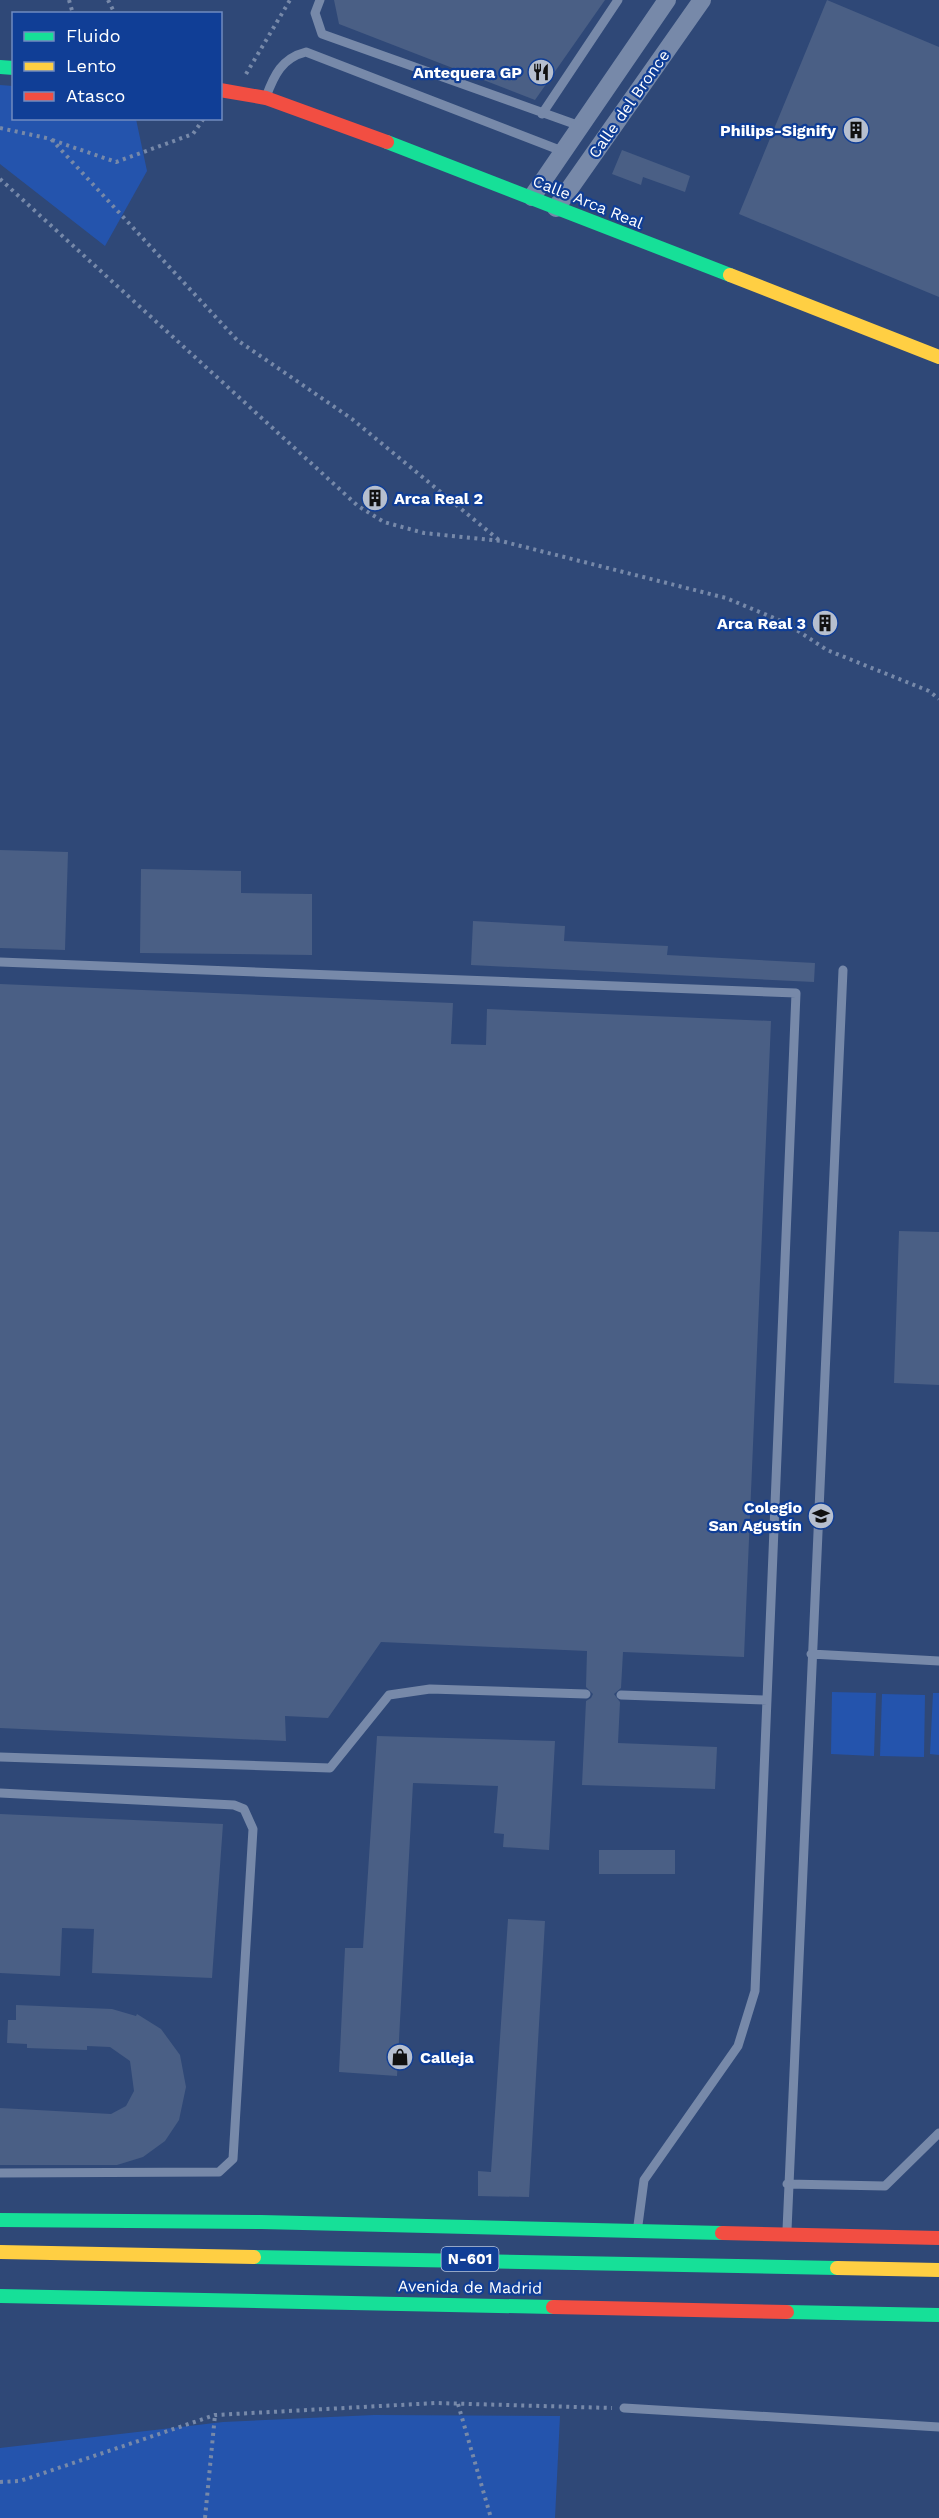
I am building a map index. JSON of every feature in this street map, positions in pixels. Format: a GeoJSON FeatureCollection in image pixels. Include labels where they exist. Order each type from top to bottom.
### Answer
{"type":"FeatureCollection","features":[{"type":"Feature","properties":{"kind":"main road","name":"Calle Arca Real"},"geometry":{"type":"LineString","coordinates":[[222,90],[243,92],[266,98],[532,197],[939,357]]}},
{"type":"Feature","properties":{"kind":"main road"},"geometry":{"type":"LineString","coordinates":[[0,2220],[261,2222],[939,2238]]}},
{"type":"Feature","properties":{"kind":"main road","name":"Avenida de Madrid"},"geometry":{"type":"LineString","coordinates":[[0,2252],[939,2270]]}},
{"type":"Feature","properties":{"kind":"main road","name":"Avenida de Madrid"},"geometry":{"type":"LineString","coordinates":[[0,2297],[939,2315]]}},
{"type":"Feature","properties":{"kind":"street","name":"Calle del Bronce"},"geometry":{"type":"LineString","coordinates":[[532,197],[667,0]]}},
{"type":"Feature","properties":{"kind":"street","name":"Calle del Bronce"},"geometry":{"type":"LineString","coordinates":[[556,208],[702,0]]}},
{"type":"Feature","properties":{"kind":"lane"},"geometry":{"type":"LineString","coordinates":[[320,0],[315,13],[322,34],[580,126]]}},
{"type":"Feature","properties":{"kind":"lane"},"geometry":{"type":"LineString","coordinates":[[542,114],[618,0]]}},
{"type":"Feature","properties":{"kind":"lane"},"geometry":{"type":"LineString","coordinates":[[266,98],[273,78],[290,56],[306,52],[562,152]]}},
{"type":"Feature","properties":{"kind":"lane"},"geometry":{"type":"LineString","coordinates":[[0,962],[796,993],[755,1991],[738,2046],[644,2180],[638,2230]]}},
{"type":"Feature","properties":{"kind":"lane"},"geometry":{"type":"LineString","coordinates":[[787,2234],[787,2184],[843,970]]}},
{"type":"Feature","properties":{"kind":"lane"},"geometry":{"type":"LineString","coordinates":[[811,1654],[939,1661]]}},
{"type":"Feature","properties":{"kind":"lane"},"geometry":{"type":"LineString","coordinates":[[0,1757],[330,1768],[389,1695],[430,1689],[586,1694]]}},
{"type":"Feature","properties":{"kind":"lane"},"geometry":{"type":"LineString","coordinates":[[621,1695],[767,1700]]}},
{"type":"Feature","properties":{"kind":"lane"},"geometry":{"type":"LineString","coordinates":[[0,1793],[234,1805],[244,1809],[253,1829],[233,2159],[219,2172],[0,2173]]}},
{"type":"Feature","properties":{"kind":"lane"},"geometry":{"type":"LineString","coordinates":[[787,2184],[885,2186],[939,2133]]}},
{"type":"Feature","properties":{"kind":"lane"},"geometry":{"type":"LineString","coordinates":[[624,2408],[939,2427]]}},
{"type":"Feature","properties":{"kind":"path"},"geometry":{"type":"LineString","coordinates":[[243,92],[247,70],[290,0]]}},
{"type":"Feature","properties":{"kind":"path"},"geometry":{"type":"LineString","coordinates":[[0,128],[51,139],[116,162],[193,134],[203,120]]}},
{"type":"Feature","properties":{"kind":"path"},"geometry":{"type":"LineString","coordinates":[[51,139],[237,340],[352,418],[501,541]]}},
{"type":"Feature","properties":{"kind":"path"},"geometry":{"type":"LineString","coordinates":[[0,179],[358,506],[384,522],[424,533],[501,541],[726,598],[786,623],[827,650],[929,691],[939,699]]}},
{"type":"Feature","properties":{"kind":"path"},"geometry":{"type":"LineString","coordinates":[[0,2482],[20,2481],[215,2415],[458,2404],[624,2408]]}},
{"type":"Feature","properties":{"kind":"path"},"geometry":{"type":"LineString","coordinates":[[458,2404],[491,2518]]}},
{"type":"Feature","properties":{"kind":"path"},"geometry":{"type":"LineString","coordinates":[[205,2518],[215,2415]]}},
{"type":"Feature","properties":{"kind":"shaded area"},"geometry":{"type":"Polygon","coordinates":[[[0,85],[12,86],[12,120],[136,120],[147,171],[105,246],[0,164],[0,85]]]}},
{"type":"Feature","properties":{"kind":"shaded area"},"geometry":{"type":"Polygon","coordinates":[[[832,1692],[876,1693],[874,1756],[831,1754],[832,1692]]]}},
{"type":"Feature","properties":{"kind":"shaded area"},"geometry":{"type":"Polygon","coordinates":[[[933,1693],[939,1693],[939,1755],[930,1754],[933,1693]]]}},
{"type":"Feature","properties":{"kind":"shaded area"},"geometry":{"type":"Polygon","coordinates":[[[882,1694],[925,1695],[924,1757],[880,1756],[882,1694]]]}},
{"type":"Feature","properties":{"kind":"shaded area"},"geometry":{"type":"Polygon","coordinates":[[[374,2415],[560,2416],[555,2518],[0,2518],[0,2448],[223,2422],[374,2415]]]}},
{"type":"Feature","properties":{"kind":"building"},"geometry":{"type":"Polygon","coordinates":[[[334,0],[605,0],[535,100],[339,24],[334,0]]]}},
{"type":"Feature","properties":{"kind":"building","name":"Philips-Signify"},"geometry":{"type":"Polygon","coordinates":[[[827,0],[939,47],[939,297],[739,214],[827,0]]]}},
{"type":"Feature","properties":{"kind":"building"},"geometry":{"type":"Polygon","coordinates":[[[622,150],[690,176],[685,192],[643,177],[641,185],[612,174],[622,150]]]}},
{"type":"Feature","properties":{"kind":"building"},"geometry":{"type":"Polygon","coordinates":[[[0,850],[68,852],[65,950],[0,948],[0,850]]]}},
{"type":"Feature","properties":{"kind":"building"},"geometry":{"type":"Polygon","coordinates":[[[141,869],[241,871],[241,893],[312,894],[312,955],[140,953],[141,869]]]}},
{"type":"Feature","properties":{"kind":"building"},"geometry":{"type":"Polygon","coordinates":[[[473,921],[565,926],[564,941],[668,946],[667,955],[815,963],[814,982],[471,965],[473,921]]]}},
{"type":"Feature","properties":{"kind":"building"},"geometry":{"type":"Polygon","coordinates":[[[0,984],[453,1003],[451,1044],[486,1045],[487,1009],[771,1021],[744,1657],[623,1652],[621,1688],[614,1694],[620,1702],[618,1743],[717,1747],[715,1789],[582,1785],[586,1701],[593,1694],[586,1687],[587,1651],[381,1642],[328,1718],[285,1716],[286,1741],[0,1728],[0,984]]]}},
{"type":"Feature","properties":{"kind":"building"},"geometry":{"type":"Polygon","coordinates":[[[899,1231],[939,1232],[939,1385],[894,1383],[899,1231]]]}},
{"type":"Feature","properties":{"kind":"building"},"geometry":{"type":"Polygon","coordinates":[[[377,1736],[555,1741],[549,1850],[503,1847],[504,1834],[494,1833],[498,1786],[413,1783],[397,2076],[339,2072],[345,1948],[363,1948],[377,1736]]]}},
{"type":"Feature","properties":{"kind":"building"},"geometry":{"type":"Polygon","coordinates":[[[0,1814],[223,1824],[212,1978],[92,1973],[94,1929],[62,1928],[60,1976],[0,1973],[0,1814]]]}},
{"type":"Feature","properties":{"kind":"building"},"geometry":{"type":"Polygon","coordinates":[[[599,1850],[675,1850],[675,1874],[599,1874],[599,1850]]]}},
{"type":"Feature","properties":{"kind":"building"},"geometry":{"type":"Polygon","coordinates":[[[508,1919],[545,1921],[529,2197],[478,2196],[478,2171],[491,2172],[508,1919]]]}},
{"type":"Feature","properties":{"kind":"building"},"geometry":{"type":"Polygon","coordinates":[[[16,2005],[112,2009],[136,2016],[137,2014],[161,2029],[180,2055],[186,2087],[179,2120],[165,2141],[143,2157],[117,2165],[0,2165],[0,2108],[111,2114],[126,2106],[134,2091],[130,2061],[110,2047],[87,2046],[87,2050],[27,2048],[27,2044],[7,2043],[8,2020],[16,2020],[16,2005]]]}},
{"type":"Feature","properties":{"kind":"traffic: fast"},"geometry":{"type":"LineString","coordinates":[[0,67],[12,68]]}},
{"type":"Feature","properties":{"kind":"traffic: fast"},"geometry":{"type":"LineString","coordinates":[[387,142],[730,275]]}},
{"type":"Feature","properties":{"kind":"traffic: fast"},"geometry":{"type":"LineString","coordinates":[[0,2220],[261,2222],[722,2233]]}},
{"type":"Feature","properties":{"kind":"traffic: fast"},"geometry":{"type":"LineString","coordinates":[[254,2257],[837,2268]]}},
{"type":"Feature","properties":{"kind":"traffic: fast"},"geometry":{"type":"LineString","coordinates":[[0,2296],[553,2307]]}},
{"type":"Feature","properties":{"kind":"traffic: fast"},"geometry":{"type":"LineString","coordinates":[[787,2312],[939,2315]]}},
{"type":"Feature","properties":{"kind":"traffic: slow"},"geometry":{"type":"LineString","coordinates":[[730,275],[939,357]]}},
{"type":"Feature","properties":{"kind":"traffic: slow"},"geometry":{"type":"LineString","coordinates":[[0,2252],[254,2257]]}},
{"type":"Feature","properties":{"kind":"traffic: slow"},"geometry":{"type":"LineString","coordinates":[[837,2268],[939,2270]]}},
{"type":"Feature","properties":{"kind":"traffic: jam"},"geometry":{"type":"LineString","coordinates":[[222,90],[266,98],[387,142]]}},
{"type":"Feature","properties":{"kind":"traffic: jam"},"geometry":{"type":"LineString","coordinates":[[722,2233],[939,2238]]}},
{"type":"Feature","properties":{"kind":"traffic: jam"},"geometry":{"type":"LineString","coordinates":[[553,2307],[787,2312]]}},
{"type":"Feature","properties":{"kind":"place","name":"Antequera GP"},"geometry":{"type":"Point","coordinates":[541,72]}},
{"type":"Feature","properties":{"kind":"place","name":"Philips-Signify"},"geometry":{"type":"Point","coordinates":[856,130]}},
{"type":"Feature","properties":{"kind":"place","name":"Arca Real 2"},"geometry":{"type":"Point","coordinates":[375,498]}},
{"type":"Feature","properties":{"kind":"place","name":"Arca Real 3"},"geometry":{"type":"Point","coordinates":[825,623]}},
{"type":"Feature","properties":{"kind":"place","name":"Colegio San Agustín"},"geometry":{"type":"Point","coordinates":[821,1516]}},
{"type":"Feature","properties":{"kind":"place","name":"Calleja"},"geometry":{"type":"Point","coordinates":[400,2057]}}]}
